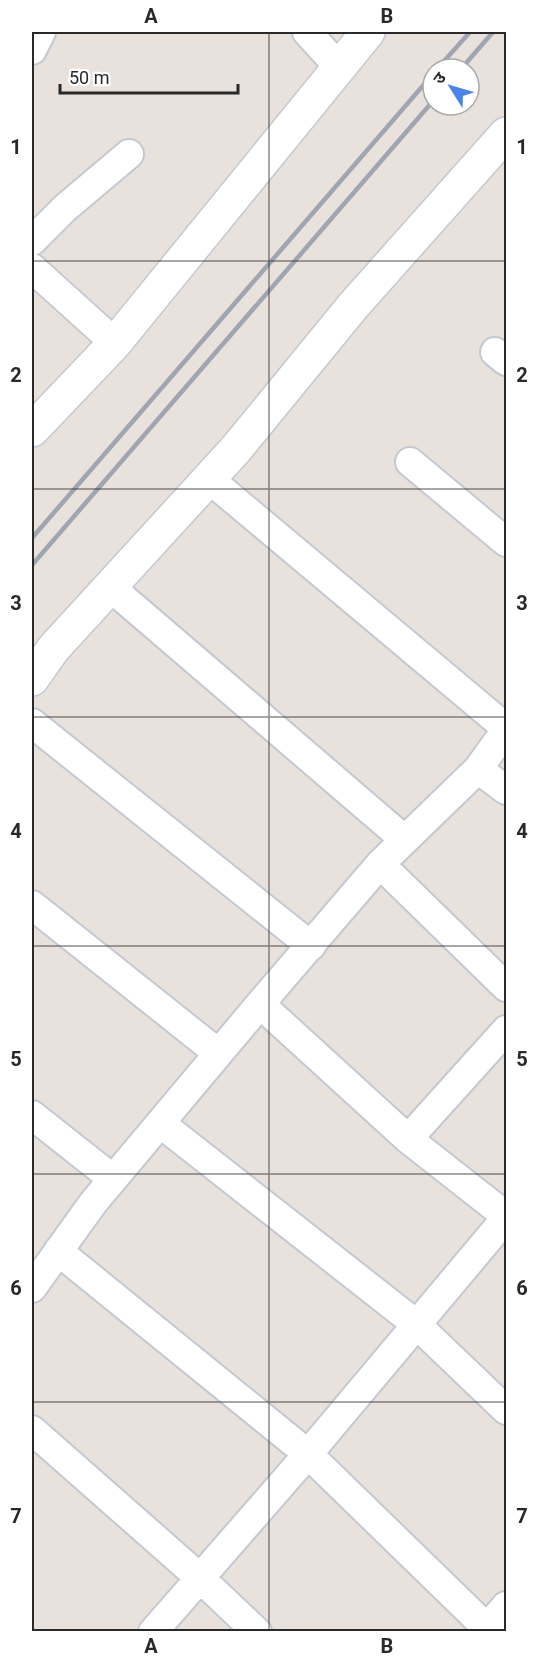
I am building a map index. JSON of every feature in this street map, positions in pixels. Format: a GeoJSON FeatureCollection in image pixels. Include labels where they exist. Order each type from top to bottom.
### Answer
{"type":"FeatureCollection","features":[{"type":"Feature","properties":{"kind":"street"},"geometry":{"type":"LineString","coordinates":[[32,50],[42,32]]}},
{"type":"Feature","properties":{"kind":"street"},"geometry":{"type":"LineString","coordinates":[[307,32],[339,67]]}},
{"type":"Feature","properties":{"kind":"street"},"geometry":{"type":"LineString","coordinates":[[32,430],[115,343],[368,32]]}},
{"type":"Feature","properties":{"kind":"street"},"geometry":{"type":"LineString","coordinates":[[32,679],[53,649],[236,449],[353,306],[507,134]]}},
{"type":"Feature","properties":{"kind":"street"},"geometry":{"type":"LineString","coordinates":[[32,241],[65,208],[129,154]]}},
{"type":"Feature","properties":{"kind":"street"},"geometry":{"type":"LineString","coordinates":[[32,268],[115,343]]}},
{"type":"Feature","properties":{"kind":"street"},"geometry":{"type":"LineString","coordinates":[[410,462],[507,542]]}},
{"type":"Feature","properties":{"kind":"street"},"geometry":{"type":"LineString","coordinates":[[32,1288],[113,1179],[218,1053],[380,864],[478,769],[507,729],[208,478]]}},
{"type":"Feature","properties":{"kind":"street"},"geometry":{"type":"LineString","coordinates":[[109,586],[405,840]]}},
{"type":"Feature","properties":{"kind":"street"},"geometry":{"type":"LineString","coordinates":[[32,723],[310,946]]}},
{"type":"Feature","properties":{"kind":"street"},"geometry":{"type":"LineString","coordinates":[[478,769],[507,790]]}},
{"type":"Feature","properties":{"kind":"street"},"geometry":{"type":"LineString","coordinates":[[380,864],[507,987]]}},
{"type":"Feature","properties":{"kind":"street"},"geometry":{"type":"LineString","coordinates":[[32,905],[218,1053]]}},
{"type":"Feature","properties":{"kind":"street"},"geometry":{"type":"LineString","coordinates":[[153,1632],[308,1454],[507,1217],[408,1139],[260,1004]]}},
{"type":"Feature","properties":{"kind":"street"},"geometry":{"type":"LineString","coordinates":[[408,1139],[507,1030]]}},
{"type":"Feature","properties":{"kind":"street"},"geometry":{"type":"LineString","coordinates":[[32,1115],[113,1179]]}},
{"type":"Feature","properties":{"kind":"street"},"geometry":{"type":"LineString","coordinates":[[160,1123],[416,1324],[507,1410]]}},
{"type":"Feature","properties":{"kind":"street"},"geometry":{"type":"LineString","coordinates":[[58,1251],[308,1454],[489,1630],[507,1606]]}},
{"type":"Feature","properties":{"kind":"street"},"geometry":{"type":"LineString","coordinates":[[32,1430],[200,1578],[256,1632]]}},
{"type":"Feature","properties":{"kind":"railway"},"geometry":{"type":"LineString","coordinates":[[448,57],[470,32]]}},
{"type":"Feature","properties":{"kind":"railway"},"geometry":{"type":"LineString","coordinates":[[471,57],[493,32]]}},
{"type":"Feature","properties":{"kind":"railway"},"geometry":{"type":"LineString","coordinates":[[32,538],[421,88]]}},
{"type":"Feature","properties":{"kind":"railway"},"geometry":{"type":"LineString","coordinates":[[32,565],[421,115]]}}]}
